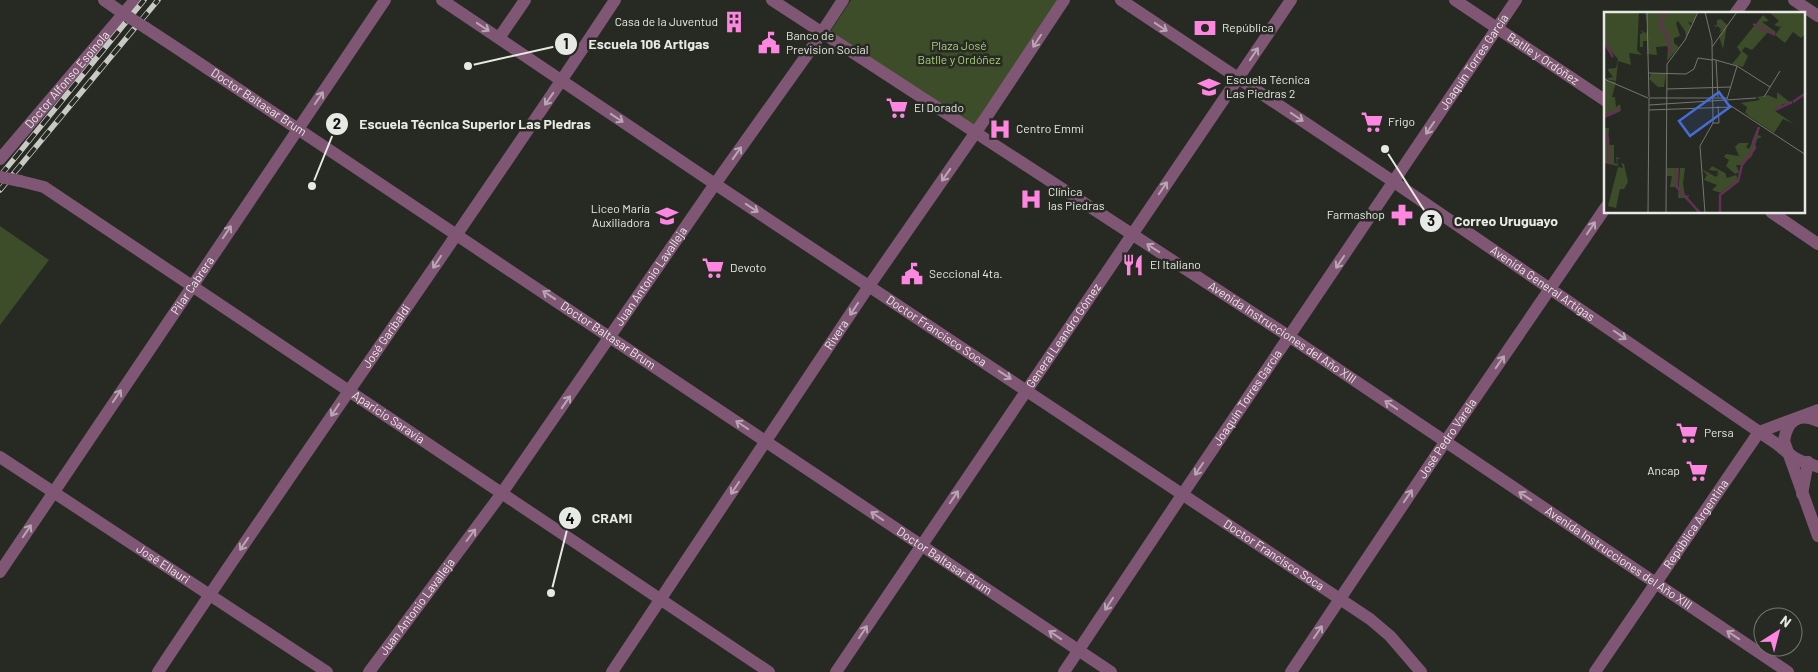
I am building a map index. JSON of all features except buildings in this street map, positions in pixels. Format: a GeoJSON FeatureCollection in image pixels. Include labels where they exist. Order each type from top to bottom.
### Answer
{"type":"FeatureCollection","features":[{"type":"Feature","properties":{"kind":"street","name":"Doctor Baltasar Brum"},"geometry":{"type":"LineString","coordinates":[[104,0],[299,128],[1111,672]]}},
{"type":"Feature","properties":{"kind":"street","name":"Doctor Alfonso Espínola"},"geometry":{"type":"LineString","coordinates":[[0,159],[135,0]]}},
{"type":"Feature","properties":{"kind":"street","name":"Pilar Cabrera"},"geometry":{"type":"LineString","coordinates":[[0,572],[191,285],[385,0]]}},
{"type":"Feature","properties":{"kind":"street","name":"Doctor Francisco Soca"},"geometry":{"type":"LineString","coordinates":[[442,0],[715,184],[1370,619],[1390,636],[1421,672]]}},
{"type":"Feature","properties":{"kind":"street"},"geometry":{"type":"LineString","coordinates":[[499,38],[525,0]]}},
{"type":"Feature","properties":{"kind":"street","name":"José Garibaldi"},"geometry":{"type":"LineString","coordinates":[[164,670],[209,595],[615,0]]}},
{"type":"Feature","properties":{"kind":"street","name":"Avenida Instrucciones del Año XIII"},"geometry":{"type":"LineString","coordinates":[[772,0],[1290,336],[1788,672]]}},
{"type":"Feature","properties":{"kind":"street","name":"Juan Antonio Lavalleja"},"geometry":{"type":"LineString","coordinates":[[369,672],[502,493],[612,337],[715,184],[822,33],[843,0]]}},
{"type":"Feature","properties":{"kind":"street","name":"Rivera"},"geometry":{"type":"LineString","coordinates":[[612,672],[869,286],[976,132],[1064,0]]}},
{"type":"Feature","properties":{"kind":"street","name":"Avenida General Artigas"},"geometry":{"type":"LineString","coordinates":[[1121,0],[1551,288],[1802,462],[1815,463]]}},
{"type":"Feature","properties":{"kind":"street","name":"General Leandro Gómez"},"geometry":{"type":"LineString","coordinates":[[836,672],[1291,0]]}},
{"type":"Feature","properties":{"kind":"street","name":"Batlle y Ordóñez"},"geometry":{"type":"LineString","coordinates":[[1455,0],[1604,100]]}},
{"type":"Feature","properties":{"kind":"street","name":"Joaquín Torres García"},"geometry":{"type":"LineString","coordinates":[[1064,672],[1516,0]]}},
{"type":"Feature","properties":{"kind":"street"},"geometry":{"type":"LineString","coordinates":[[1736,12],[1745,0]]}},
{"type":"Feature","properties":{"kind":"street"},"geometry":{"type":"LineString","coordinates":[[1794,0],[1818,16]]}},
{"type":"Feature","properties":{"kind":"street","name":"Aparicio Saravia"},"geometry":{"type":"LineString","coordinates":[[0,177],[44,187],[769,672]]}},
{"type":"Feature","properties":{"kind":"street","name":"José Pedro Varela"},"geometry":{"type":"LineString","coordinates":[[1291,672],[1604,209]]}},
{"type":"Feature","properties":{"kind":"street"},"geometry":{"type":"LineString","coordinates":[[1774,214],[1818,244]]}},
{"type":"Feature","properties":{"kind":"street"},"geometry":{"type":"LineString","coordinates":[[1759,432],[1818,410]]}},
{"type":"Feature","properties":{"kind":"street"},"geometry":{"type":"LineString","coordinates":[[1818,421],[1809,417],[1794,420],[1788,426],[1784,441],[1818,536]]}},
{"type":"Feature","properties":{"kind":"street","name":"República Argentina"},"geometry":{"type":"LineString","coordinates":[[1595,672],[1759,432]]}},
{"type":"Feature","properties":{"kind":"street","name":"José Ellauri"},"geometry":{"type":"LineString","coordinates":[[0,457],[327,672]]}},
{"type":"Feature","properties":{"kind":"street"},"geometry":{"type":"LineString","coordinates":[[1802,494],[1815,463]]}},
{"type":"Feature","properties":{"kind":"green space","name":"Plaza José Batlle y Ordóñez"},"geometry":{"type":"Polygon","coordinates":[[[851,0],[1058,0],[974,127],[830,32],[851,0]]]}},
{"type":"Feature","properties":{"kind":"green space"},"geometry":{"type":"Polygon","coordinates":[[[0,226],[49,260],[0,325],[0,226]]]}},
{"type":"Feature","properties":{"kind":"railway"},"geometry":{"type":"LineString","coordinates":[[0,176],[144,0]]}},
{"type":"Feature","properties":{"kind":"railway"},"geometry":{"type":"LineString","coordinates":[[0,190],[158,0]]}},
{"type":"Feature","properties":{"kind":"place","name":"Casa de la Juventud"},"geometry":{"type":"Point","coordinates":[734,22]}},
{"type":"Feature","properties":{"kind":"place","name":"República"},"geometry":{"type":"Point","coordinates":[1205,28]}},
{"type":"Feature","properties":{"kind":"place","name":"Banco de Prevision Social"},"geometry":{"type":"Point","coordinates":[769,43]}},
{"type":"Feature","properties":{"kind":"place","name":"Escuela 106 Artigas"},"geometry":{"type":"Point","coordinates":[468,66]}},
{"type":"Feature","properties":{"kind":"place","name":"Escuela Técnica Las Piedras 2"},"geometry":{"type":"Point","coordinates":[1209,87]}},
{"type":"Feature","properties":{"kind":"place","name":"El Dorado"},"geometry":{"type":"Point","coordinates":[897,108]}},
{"type":"Feature","properties":{"kind":"place","name":"Frigo"},"geometry":{"type":"Point","coordinates":[1372,122]}},
{"type":"Feature","properties":{"kind":"place","name":"Centro Emmi"},"geometry":{"type":"Point","coordinates":[1000,129]}},
{"type":"Feature","properties":{"kind":"place","name":"Correo Uruguayo"},"geometry":{"type":"Point","coordinates":[1385,149]}},
{"type":"Feature","properties":{"kind":"place","name":"Escuela Técnica Superior Las Piedras"},"geometry":{"type":"Point","coordinates":[312,186]}},
{"type":"Feature","properties":{"kind":"place","name":"Clínica las Piedras"},"geometry":{"type":"Point","coordinates":[1031,199]}},
{"type":"Feature","properties":{"kind":"place","name":"Farmashop"},"geometry":{"type":"Point","coordinates":[1402,215]}},
{"type":"Feature","properties":{"kind":"place","name":"Liceo María Auxiliadora"},"geometry":{"type":"Point","coordinates":[667,216]}},
{"type":"Feature","properties":{"kind":"place","name":"El Italiano"},"geometry":{"type":"Point","coordinates":[1133,265]}},
{"type":"Feature","properties":{"kind":"place","name":"Devoto"},"geometry":{"type":"Point","coordinates":[713,268]}},
{"type":"Feature","properties":{"kind":"place","name":"Seccional 4ta."},"geometry":{"type":"Point","coordinates":[912,274]}},
{"type":"Feature","properties":{"kind":"place","name":"Persa"},"geometry":{"type":"Point","coordinates":[1687,433]}},
{"type":"Feature","properties":{"kind":"place","name":"Ancap"},"geometry":{"type":"Point","coordinates":[1697,471]}},
{"type":"Feature","properties":{"kind":"place","name":"CRAMI"},"geometry":{"type":"Point","coordinates":[551,593]}}]}
